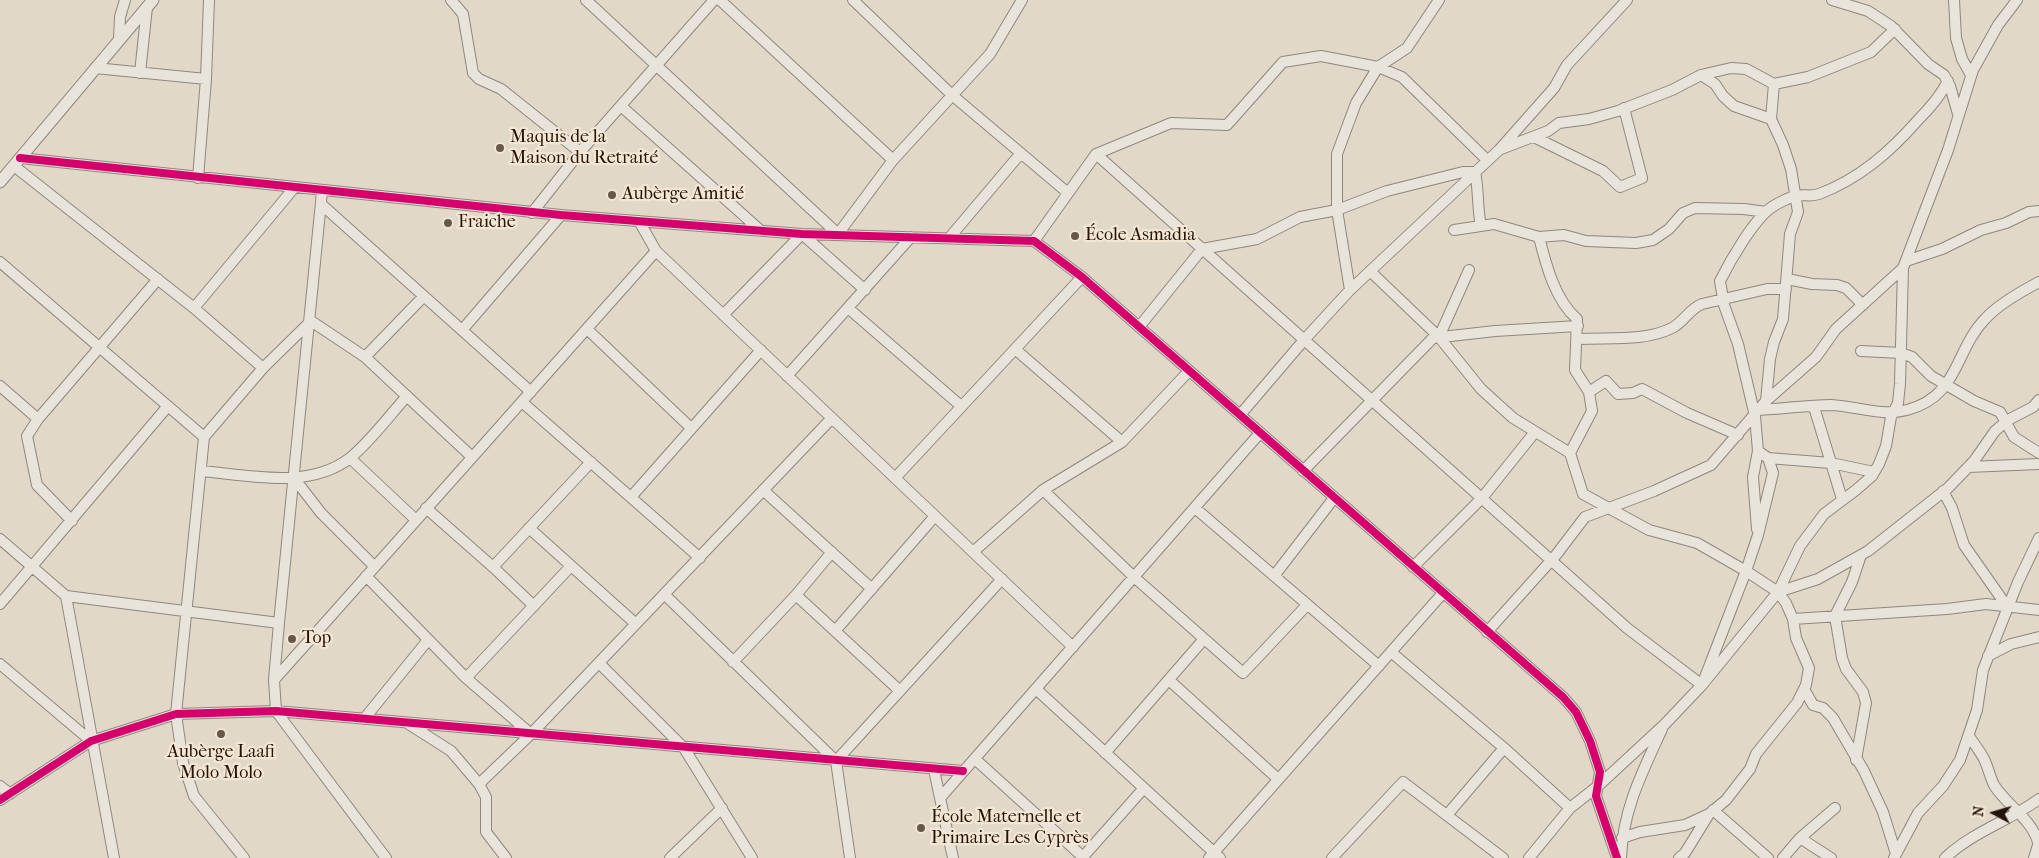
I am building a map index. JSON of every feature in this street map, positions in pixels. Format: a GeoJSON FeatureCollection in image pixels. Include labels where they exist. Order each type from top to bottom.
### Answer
{"type":"FeatureCollection","features":[{"type":"Feature","properties":{"kind":"street"},"geometry":{"type":"LineString","coordinates":[[119,39],[120,17],[126,0]]}},
{"type":"Feature","properties":{"kind":"street"},"geometry":{"type":"LineString","coordinates":[[198,178],[206,80],[208,0]]}},
{"type":"Feature","properties":{"kind":"street"},"geometry":{"type":"LineString","coordinates":[[451,0],[463,14],[474,73],[479,79],[502,89],[580,152]]}},
{"type":"Feature","properties":{"kind":"street"},"geometry":{"type":"LineString","coordinates":[[586,0],[838,234]]}},
{"type":"Feature","properties":{"kind":"street"},"geometry":{"type":"LineString","coordinates":[[532,213],[580,152],[714,0]]}},
{"type":"Feature","properties":{"kind":"street"},"geometry":{"type":"LineString","coordinates":[[720,0],[893,160]]}},
{"type":"Feature","properties":{"kind":"street"},"geometry":{"type":"LineString","coordinates":[[853,0],[952,95],[1068,193]]}},
{"type":"Feature","properties":{"kind":"street"},"geometry":{"type":"LineString","coordinates":[[838,234],[893,160],[990,54],[1022,0]]}},
{"type":"Feature","properties":{"kind":"street"},"geometry":{"type":"LineString","coordinates":[[1350,290],[1337,210],[1337,154],[1356,103],[1378,67],[1407,48],[1439,0]]}},
{"type":"Feature","properties":{"kind":"street"},"geometry":{"type":"LineString","coordinates":[[1240,415],[1304,340],[1350,290],[1499,150],[1554,88],[1567,65],[1627,0]]}},
{"type":"Feature","properties":{"kind":"street"},"geometry":{"type":"LineString","coordinates":[[1832,0],[1868,11],[1895,29],[1928,64],[1944,75],[1948,81],[1958,114]]}},
{"type":"Feature","properties":{"kind":"street"},"geometry":{"type":"LineString","coordinates":[[1954,0],[1956,38],[1962,59],[1971,75]]}},
{"type":"Feature","properties":{"kind":"street"},"geometry":{"type":"LineString","coordinates":[[1529,858],[1570,808],[1598,786],[1665,724],[1702,685],[1778,592],[1800,546],[1824,514],[1856,490],[1874,472],[1886,446],[1893,413],[1898,403],[1905,265],[1921,215],[1948,150],[1971,75],[1998,25],[2017,0]]}},
{"type":"Feature","properties":{"kind":"street"},"geometry":{"type":"LineString","coordinates":[[0,182],[150,4]]}},
{"type":"Feature","properties":{"kind":"street"},"geometry":{"type":"LineString","coordinates":[[140,73],[150,4]]}},
{"type":"Feature","properties":{"kind":"street"},"geometry":{"type":"LineString","coordinates":[[1499,150],[1548,131],[1559,123],[1589,119],[1624,108],[1672,90],[1701,75],[1731,68],[1746,69],[1774,84],[1808,77],[1838,64],[1856,60],[1871,52],[1895,29]]}},
{"type":"Feature","properties":{"kind":"street"},"geometry":{"type":"LineString","coordinates":[[1034,241],[1096,154],[1170,123],[1227,125],[1283,62],[1321,56],[1378,67],[1402,76],[1487,160]]}},
{"type":"Feature","properties":{"kind":"street"},"geometry":{"type":"LineString","coordinates":[[96,68],[206,80]]}},
{"type":"Feature","properties":{"kind":"street"},"geometry":{"type":"LineString","coordinates":[[1701,75],[1715,84],[1723,96],[1734,106],[1771,119]]}},
{"type":"Feature","properties":{"kind":"street"},"geometry":{"type":"LineString","coordinates":[[1758,535],[1754,511],[1753,477],[1758,451],[1757,413],[1723,298],[1720,281],[1753,227],[1766,212],[1775,205],[1796,196],[1810,197],[1844,183],[1887,154],[1902,140],[1941,94],[1948,81]]}},
{"type":"Feature","properties":{"kind":"street"},"geometry":{"type":"LineString","coordinates":[[1766,401],[1770,360],[1774,342],[1784,319],[1790,234],[1798,212],[1796,196],[1783,145],[1771,119],[1774,84]]}},
{"type":"Feature","properties":{"kind":"street"},"geometry":{"type":"LineString","coordinates":[[620,106],[760,230]]}},
{"type":"Feature","properties":{"kind":"street"},"geometry":{"type":"LineString","coordinates":[[1534,137],[1603,171],[1614,184],[1620,187],[1627,185],[1642,178],[1624,108]]}},
{"type":"Feature","properties":{"kind":"street"},"geometry":{"type":"LineString","coordinates":[[950,237],[1021,153]]}},
{"type":"Feature","properties":{"kind":"street"},"geometry":{"type":"LineString","coordinates":[[1096,154],[1627,628],[1702,685]]}},
{"type":"Feature","properties":{"kind":"street"},"geometry":{"type":"LineString","coordinates":[[17,162],[198,178],[532,213],[802,234],[1034,241],[1082,277],[1563,698],[1576,712],[1590,741],[1600,772],[1596,796],[1619,858]]}},
{"type":"Feature","properties":{"kind":"street"},"geometry":{"type":"LineString","coordinates":[[17,162],[194,308],[263,368]]}},
{"type":"Feature","properties":{"kind":"street"},"geometry":{"type":"LineString","coordinates":[[1139,327],[1202,249],[1257,239],[1300,217],[1337,210],[1387,190],[1463,172],[1474,172]]}},
{"type":"Feature","properties":{"kind":"street"},"geometry":{"type":"LineString","coordinates":[[1474,172],[1478,187],[1478,213],[1481,226]]}},
{"type":"Feature","properties":{"kind":"street"},"geometry":{"type":"LineString","coordinates":[[194,308],[294,188]]}},
{"type":"Feature","properties":{"kind":"street"},"geometry":{"type":"LineString","coordinates":[[322,192],[311,321],[279,622],[274,680],[276,711],[386,858]]}},
{"type":"Feature","properties":{"kind":"street"},"geometry":{"type":"LineString","coordinates":[[321,204],[463,329],[531,392]]}},
{"type":"Feature","properties":{"kind":"street"},"geometry":{"type":"LineString","coordinates":[[1454,230],[1494,224],[1539,237],[1564,235],[1586,241],[1636,243],[1653,240],[1669,229],[1683,213],[1696,208],[1744,209],[1766,212]]}},
{"type":"Feature","properties":{"kind":"street"},"geometry":{"type":"LineString","coordinates":[[1487,632],[1585,517],[1654,491],[1711,465],[1766,401],[1816,357],[1836,330],[1905,265],[1981,230],[2006,223],[2029,212],[2039,211]]}},
{"type":"Feature","properties":{"kind":"street"},"geometry":{"type":"LineString","coordinates":[[463,329],[561,215]]}},
{"type":"Feature","properties":{"kind":"street"},"geometry":{"type":"LineString","coordinates":[[639,221],[656,251],[1073,647]]}},
{"type":"Feature","properties":{"kind":"street"},"geometry":{"type":"LineString","coordinates":[[802,234],[865,290]]}},
{"type":"Feature","properties":{"kind":"street"},"geometry":{"type":"LineString","coordinates":[[723,315],[802,234]]}},
{"type":"Feature","properties":{"kind":"street"},"geometry":{"type":"LineString","coordinates":[[787,376],[911,237]]}},
{"type":"Feature","properties":{"kind":"street"},"geometry":{"type":"LineString","coordinates":[[1539,237],[1545,262],[1567,311],[1577,319],[1578,339],[1575,370],[1589,392],[1592,410],[1570,453]]}},
{"type":"Feature","properties":{"kind":"street"},"geometry":{"type":"LineString","coordinates":[[274,680],[656,251]]}},
{"type":"Feature","properties":{"kind":"street"},"geometry":{"type":"LineString","coordinates":[[0,262],[98,348],[204,436]]}},
{"type":"Feature","properties":{"kind":"street"},"geometry":{"type":"LineString","coordinates":[[1439,337],[1469,270]]}},
{"type":"Feature","properties":{"kind":"street"},"geometry":{"type":"LineString","coordinates":[[1370,271],[1439,337],[1481,389],[1513,418],[1570,453],[1583,494],[1649,530],[1697,543],[1778,592],[1786,603],[1793,619],[1796,638],[1809,668],[1804,689],[1797,703],[1756,754],[1750,769],[1726,800],[1711,812],[1685,824],[1640,832],[1622,838]]}},
{"type":"Feature","properties":{"kind":"street"},"geometry":{"type":"LineString","coordinates":[[895,478],[1082,277]]}},
{"type":"Feature","properties":{"kind":"street"},"geometry":{"type":"LineString","coordinates":[[72,521],[37,485],[27,436],[38,419],[158,279]]}},
{"type":"Feature","properties":{"kind":"street"},"geometry":{"type":"LineString","coordinates":[[1757,413],[1831,405],[1893,413],[1908,410],[1925,402],[1946,385],[1956,372],[1962,352],[1986,317],[2039,282]]}},
{"type":"Feature","properties":{"kind":"street"},"geometry":{"type":"LineString","coordinates":[[1578,339],[1620,338],[1660,332],[1679,324],[1693,308],[1723,298],[1787,284],[1838,285],[1846,288],[1863,304]]}},
{"type":"Feature","properties":{"kind":"street"},"geometry":{"type":"LineString","coordinates":[[365,357],[424,296]]}},
{"type":"Feature","properties":{"kind":"street"},"geometry":{"type":"LineString","coordinates":[[848,308],[961,406]]}},
{"type":"Feature","properties":{"kind":"street"},"geometry":{"type":"LineString","coordinates":[[311,321],[365,357],[472,457]]}},
{"type":"Feature","properties":{"kind":"street"},"geometry":{"type":"LineString","coordinates":[[244,858],[194,796],[183,763],[176,714],[204,436],[263,368],[311,321]]}},
{"type":"Feature","properties":{"kind":"street"},"geometry":{"type":"LineString","coordinates":[[1303,471],[1432,338],[1496,331],[1578,326]]}},
{"type":"Feature","properties":{"kind":"street"},"geometry":{"type":"LineString","coordinates":[[587,329],[691,428]]}},
{"type":"Feature","properties":{"kind":"street"},"geometry":{"type":"LineString","coordinates":[[1015,349],[1122,442]]}},
{"type":"Feature","properties":{"kind":"street"},"geometry":{"type":"LineString","coordinates":[[631,497],[761,350]]}},
{"type":"Feature","properties":{"kind":"street"},"geometry":{"type":"LineString","coordinates":[[1861,351],[1901,353],[1912,357],[1931,376],[1974,401],[2000,412],[2014,438],[2039,453]]}},
{"type":"Feature","properties":{"kind":"street"},"geometry":{"type":"LineString","coordinates":[[973,552],[1043,490],[1122,442],[1189,371]]}},
{"type":"Feature","properties":{"kind":"street"},"geometry":{"type":"LineString","coordinates":[[1589,392],[1606,381],[1618,394],[1633,393],[1642,389],[1688,413],[1738,435]]}},
{"type":"Feature","properties":{"kind":"street"},"geometry":{"type":"LineString","coordinates":[[0,386],[38,419]]}},
{"type":"Feature","properties":{"kind":"street"},"geometry":{"type":"LineString","coordinates":[[201,471],[294,478],[326,471],[350,458],[407,396]]}},
{"type":"Feature","properties":{"kind":"street"},"geometry":{"type":"LineString","coordinates":[[1778,592],[1818,579],[1862,555],[1943,491],[1968,467],[1995,431],[2005,422],[2033,407],[2039,400]]}},
{"type":"Feature","properties":{"kind":"street"},"geometry":{"type":"LineString","coordinates":[[522,402],[700,558]]}},
{"type":"Feature","properties":{"kind":"street"},"geometry":{"type":"LineString","coordinates":[[0,604],[168,406]]}},
{"type":"Feature","properties":{"kind":"street"},"geometry":{"type":"LineString","coordinates":[[1814,407],[1842,499]]}},
{"type":"Feature","properties":{"kind":"street"},"geometry":{"type":"LineString","coordinates":[[479,784],[531,734],[832,418]]}},
{"type":"Feature","properties":{"kind":"street"},"geometry":{"type":"LineString","coordinates":[[1413,567],[1482,498],[1535,432]]}},
{"type":"Feature","properties":{"kind":"street"},"geometry":{"type":"LineString","coordinates":[[941,797],[1260,434]]}},
{"type":"Feature","properties":{"kind":"street"},"geometry":{"type":"LineString","coordinates":[[1758,451],[1768,458],[1830,463],[1874,472]]}},
{"type":"Feature","properties":{"kind":"street"},"geometry":{"type":"LineString","coordinates":[[350,458],[416,520]]}},
{"type":"Feature","properties":{"kind":"street"},"geometry":{"type":"LineString","coordinates":[[1702,685],[1758,535],[1774,473],[1768,458]]}},
{"type":"Feature","properties":{"kind":"street"},"geometry":{"type":"LineString","coordinates":[[493,567],[591,462]]}},
{"type":"Feature","properties":{"kind":"street"},"geometry":{"type":"LineString","coordinates":[[1968,467],[2039,464]]}},
{"type":"Feature","properties":{"kind":"street"},"geometry":{"type":"LineString","coordinates":[[294,478],[320,513],[374,566]]}},
{"type":"Feature","properties":{"kind":"street"},"geometry":{"type":"LineString","coordinates":[[763,490],[872,589]]}},
{"type":"Feature","properties":{"kind":"street"},"geometry":{"type":"LineString","coordinates":[[1043,490],[1134,577],[1243,673],[1307,604]]}},
{"type":"Feature","properties":{"kind":"street"},"geometry":{"type":"LineString","coordinates":[[1943,491],[1952,508],[1964,545],[2008,605]]}},
{"type":"Feature","properties":{"kind":"street"},"geometry":{"type":"LineString","coordinates":[[1274,576],[1334,498]]}},
{"type":"Feature","properties":{"kind":"street"},"geometry":{"type":"LineString","coordinates":[[426,508],[534,606]]}},
{"type":"Feature","properties":{"kind":"street"},"geometry":{"type":"LineString","coordinates":[[1195,508],[1378,666]]}},
{"type":"Feature","properties":{"kind":"street"},"geometry":{"type":"LineString","coordinates":[[835,631],[936,516]]}},
{"type":"Feature","properties":{"kind":"street"},"geometry":{"type":"LineString","coordinates":[[529,528],[636,624]]}},
{"type":"Feature","properties":{"kind":"street"},"geometry":{"type":"LineString","coordinates":[[1895,856],[1918,813],[1952,774],[1960,760],[1977,710],[1983,670],[2008,605],[2039,538]]}},
{"type":"Feature","properties":{"kind":"street"},"geometry":{"type":"LineString","coordinates":[[0,539],[66,596],[279,622]]}},
{"type":"Feature","properties":{"kind":"street"},"geometry":{"type":"LineString","coordinates":[[733,662],[796,595],[832,552]]}},
{"type":"Feature","properties":{"kind":"street"},"geometry":{"type":"LineString","coordinates":[[1856,760],[1866,703],[1863,692],[1846,669],[1842,658],[1835,616],[1852,582],[1862,555]]}},
{"type":"Feature","properties":{"kind":"street"},"geometry":{"type":"LineString","coordinates":[[466,678],[572,566]]}},
{"type":"Feature","properties":{"kind":"street"},"geometry":{"type":"LineString","coordinates":[[366,576],[466,678],[531,734]]}},
{"type":"Feature","properties":{"kind":"street"},"geometry":{"type":"LineString","coordinates":[[836,760],[1002,579]]}},
{"type":"Feature","properties":{"kind":"street"},"geometry":{"type":"LineString","coordinates":[[1036,689],[1215,856],[1278,779],[1443,593]]}},
{"type":"Feature","properties":{"kind":"street"},"geometry":{"type":"LineString","coordinates":[[664,594],[836,760],[850,858]]}},
{"type":"Feature","properties":{"kind":"street"},"geometry":{"type":"LineString","coordinates":[[796,595],[900,691]]}},
{"type":"Feature","properties":{"kind":"street"},"geometry":{"type":"LineString","coordinates":[[66,596],[114,858]]}},
{"type":"Feature","properties":{"kind":"street"},"geometry":{"type":"LineString","coordinates":[[1793,619],[1948,609],[1986,604],[2039,610]]}},
{"type":"Feature","properties":{"kind":"street"},"geometry":{"type":"LineString","coordinates":[[1988,656],[2011,644],[2039,637]]}},
{"type":"Feature","properties":{"kind":"street"},"geometry":{"type":"LineString","coordinates":[[1106,753],[1204,639]]}},
{"type":"Feature","properties":{"kind":"street"},"geometry":{"type":"LineString","coordinates":[[364,719],[428,640]]}},
{"type":"Feature","properties":{"kind":"street"},"geometry":{"type":"LineString","coordinates":[[1391,652],[1504,748],[1570,808]]}},
{"type":"Feature","properties":{"kind":"street"},"geometry":{"type":"LineString","coordinates":[[599,663],[684,748],[752,858]]}},
{"type":"Feature","properties":{"kind":"street"},"geometry":{"type":"LineString","coordinates":[[0,664],[92,741]]}},
{"type":"Feature","properties":{"kind":"street"},"geometry":{"type":"LineString","coordinates":[[1169,680],[1278,779]]}},
{"type":"Feature","properties":{"kind":"street"},"geometry":{"type":"LineString","coordinates":[[1804,689],[1813,705],[1823,708],[1833,718],[1864,771],[1883,812],[1895,856]]}},
{"type":"Feature","properties":{"kind":"street"},"geometry":{"type":"LineString","coordinates":[[0,800],[92,741],[176,714],[276,711],[934,770],[964,771]]}},
{"type":"Feature","properties":{"kind":"street"},"geometry":{"type":"LineString","coordinates":[[407,723],[451,751],[479,784],[486,797],[486,832],[506,858]]}},
{"type":"Feature","properties":{"kind":"street"},"geometry":{"type":"LineString","coordinates":[[1619,858],[1633,791],[1665,724]]}},
{"type":"Feature","properties":{"kind":"street"},"geometry":{"type":"LineString","coordinates":[[1969,736],[1983,757],[1995,785],[2018,814],[2028,821],[2035,831],[2039,842],[2034,858]]}},
{"type":"Feature","properties":{"kind":"street"},"geometry":{"type":"LineString","coordinates":[[1447,815],[1504,748]]}},
{"type":"Feature","properties":{"kind":"street"},"geometry":{"type":"LineString","coordinates":[[974,759],[1083,857],[1144,788]]}},
{"type":"Feature","properties":{"kind":"street"},"geometry":{"type":"LineString","coordinates":[[934,770],[953,858]]}},
{"type":"Feature","properties":{"kind":"street"},"geometry":{"type":"LineString","coordinates":[[1332,858],[1403,782],[1503,858]]}},
{"type":"Feature","properties":{"kind":"street"},"geometry":{"type":"LineString","coordinates":[[0,786],[10,794]]}},
{"type":"Feature","properties":{"kind":"street"},"geometry":{"type":"LineString","coordinates":[[1945,858],[1969,838],[2018,814],[2039,799]]}},
{"type":"Feature","properties":{"kind":"street"},"geometry":{"type":"LineString","coordinates":[[670,858],[722,808]]}},
{"type":"Feature","properties":{"kind":"street"},"geometry":{"type":"LineString","coordinates":[[1783,858],[1800,838],[1835,808]]}},
{"type":"Feature","properties":{"kind":"street"},"geometry":{"type":"LineString","coordinates":[[1685,856],[1711,812]]}},
{"type":"Feature","properties":{"kind":"street"},"geometry":{"type":"LineString","coordinates":[[1711,812],[1768,858]]}},
{"type":"Feature","properties":{"kind":"street"},"geometry":{"type":"LineString","coordinates":[[1800,838],[1831,858]]}},
{"type":"Feature","properties":{"kind":"cycle path"},"geometry":{"type":"LineString","coordinates":[[20,158],[561,215],[802,234],[1034,241],[1082,277],[1563,697],[1576,712],[1590,741],[1600,772],[1596,796],[1617,858]]}},
{"type":"Feature","properties":{"kind":"cycle path"},"geometry":{"type":"LineString","coordinates":[[0,800],[91,741],[176,714],[276,711],[963,771]]}},
{"type":"Feature","properties":{"kind":"place","name":"Maquis de la Maison du Retraité"},"geometry":{"type":"Point","coordinates":[500,148]}},
{"type":"Feature","properties":{"kind":"place","name":"Aubèrge Amitié"},"geometry":{"type":"Point","coordinates":[612,195]}},
{"type":"Feature","properties":{"kind":"place","name":"Fraiche"},"geometry":{"type":"Point","coordinates":[448,223]}},
{"type":"Feature","properties":{"kind":"place","name":"École Asmadia"},"geometry":{"type":"Point","coordinates":[1075,236]}},
{"type":"Feature","properties":{"kind":"place","name":"Top"},"geometry":{"type":"Point","coordinates":[292,639]}},
{"type":"Feature","properties":{"kind":"place","name":"Aubèrge Laafi Molo Molo"},"geometry":{"type":"Point","coordinates":[221,734]}},
{"type":"Feature","properties":{"kind":"place","name":"École Maternelle et Primaire Les Cyprès"},"geometry":{"type":"Point","coordinates":[921,828]}}]}
